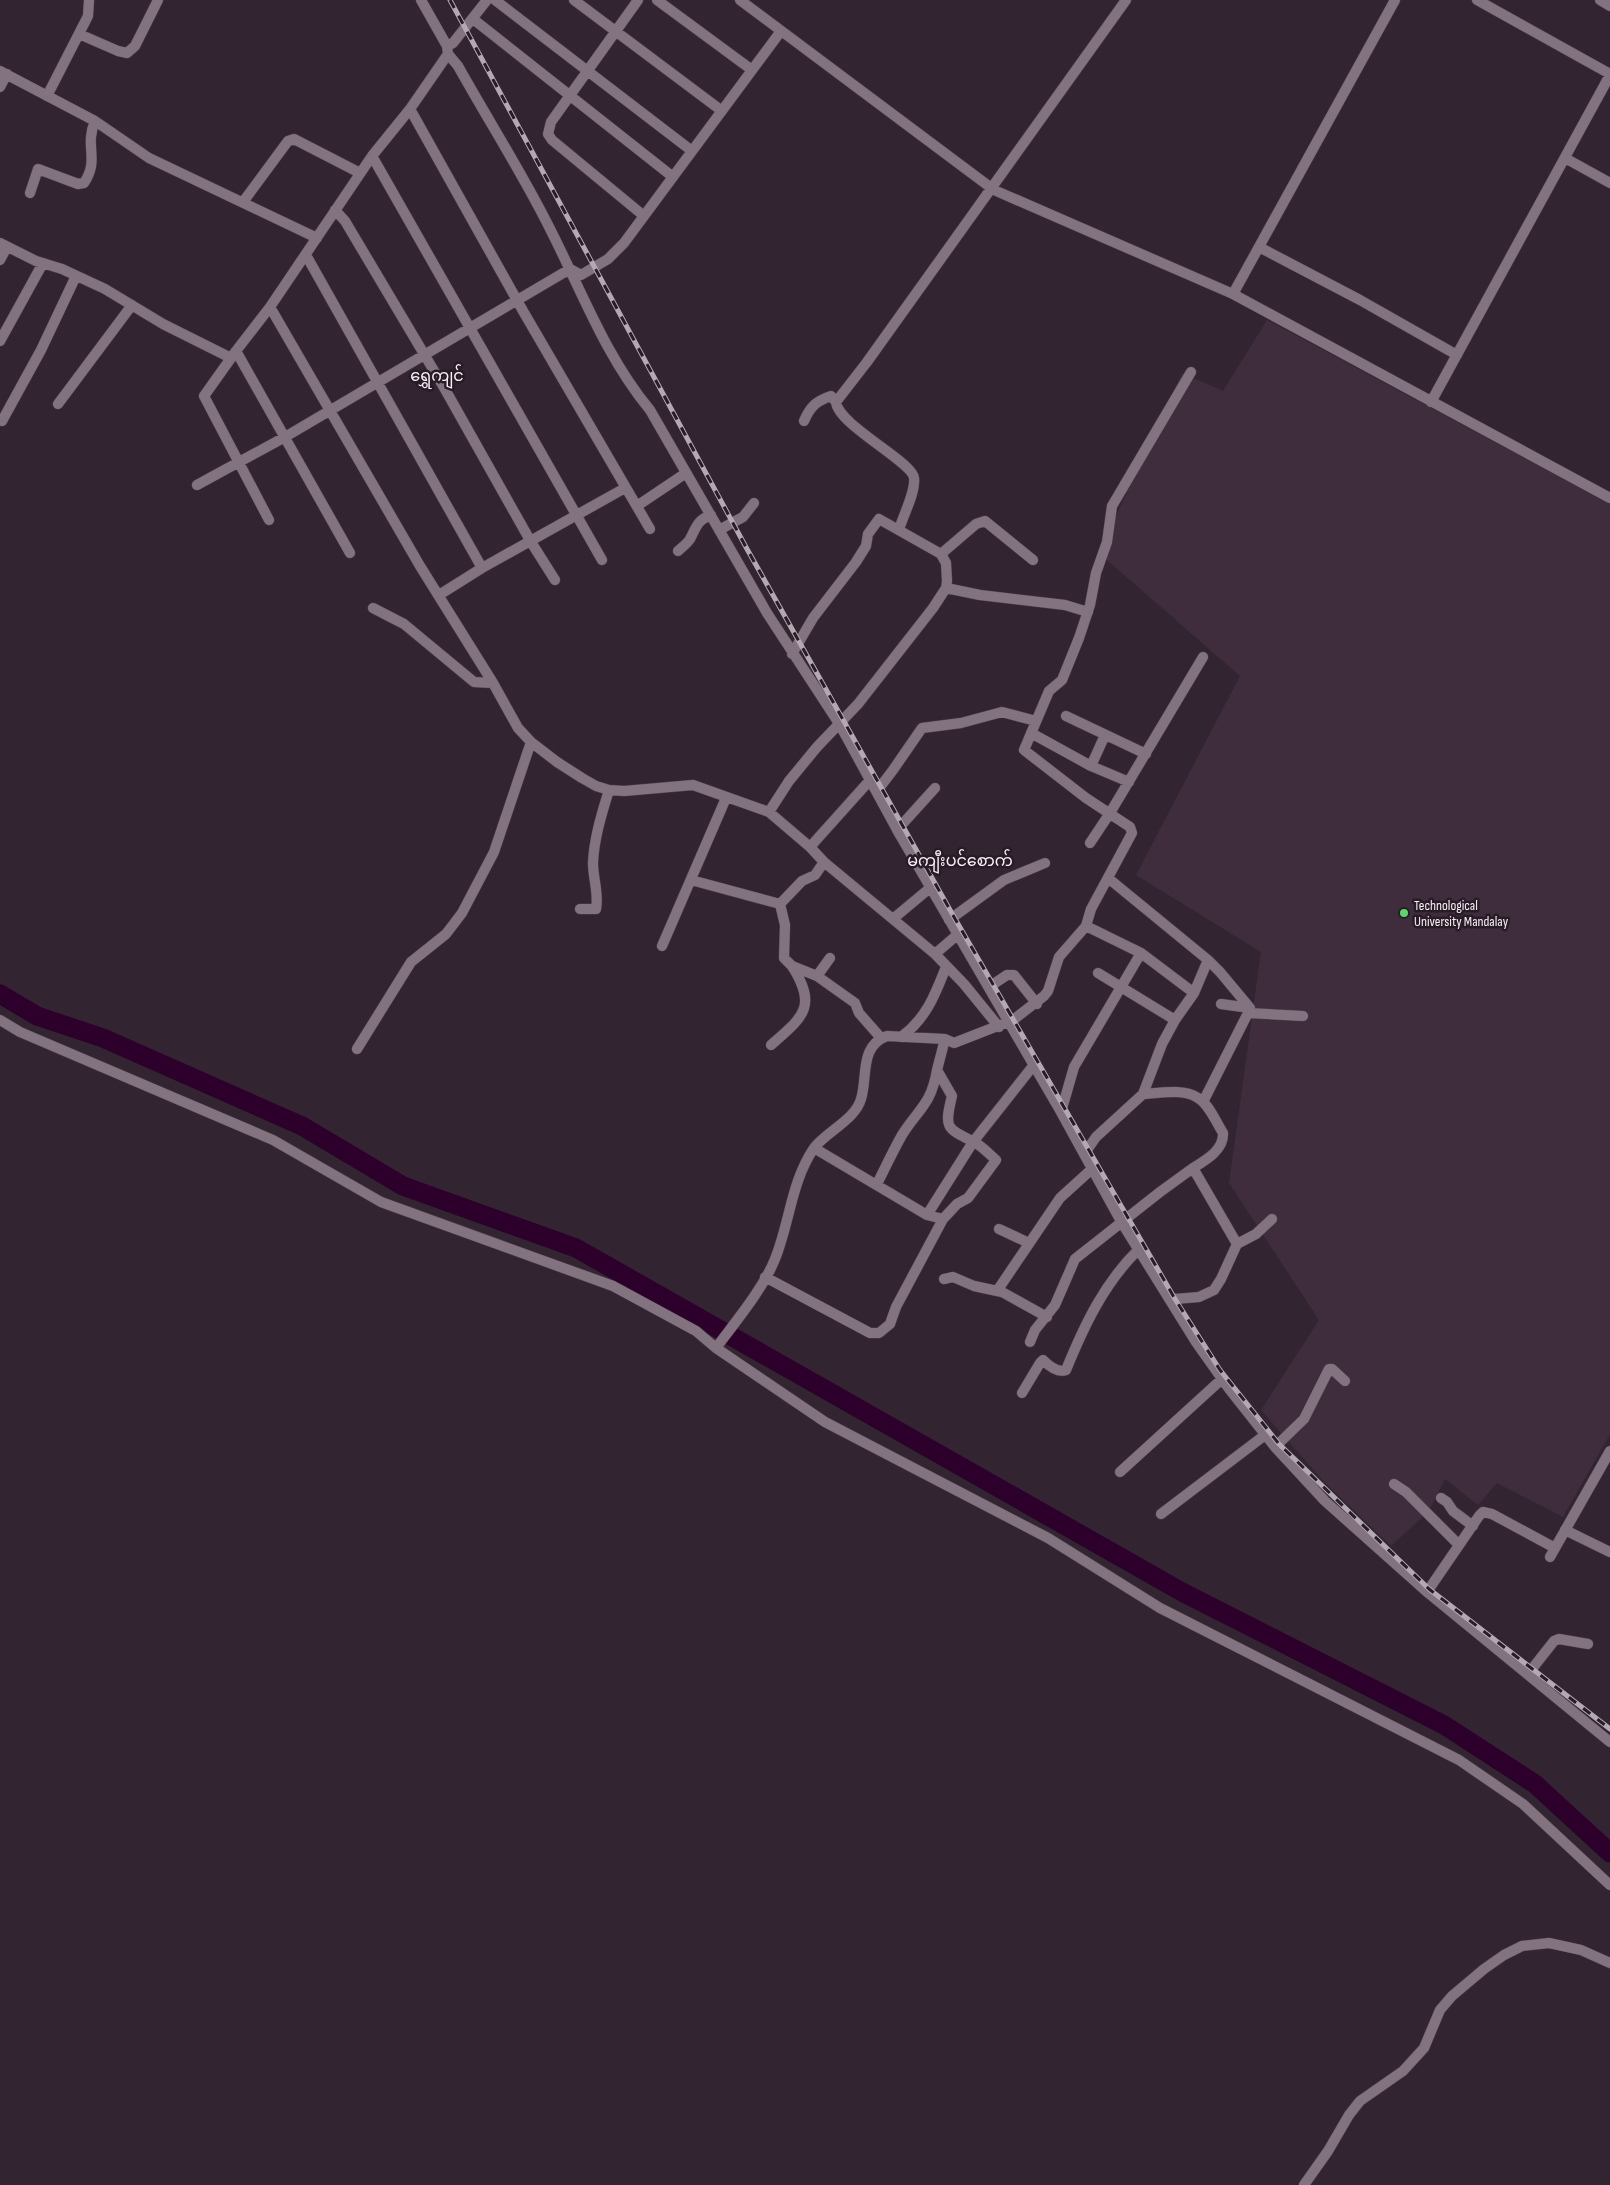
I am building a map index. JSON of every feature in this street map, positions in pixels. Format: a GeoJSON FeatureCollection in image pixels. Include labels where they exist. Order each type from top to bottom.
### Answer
{"type":"FeatureCollection","features":[{"type":"Feature","properties":{"kind":"street"},"geometry":{"type":"LineString","coordinates":[[47,96],[88,16],[89,0]]}},
{"type":"Feature","properties":{"kind":"street"},"geometry":{"type":"LineString","coordinates":[[79,34],[118,51],[127,52],[135,46],[158,0]]}},
{"type":"Feature","properties":{"kind":"street"},"geometry":{"type":"LineString","coordinates":[[421,0],[447,50],[532,194],[597,324],[631,386],[650,410],[792,654],[840,725],[956,935],[989,987],[1004,1025]]}},
{"type":"Feature","properties":{"kind":"street"},"geometry":{"type":"LineString","coordinates":[[269,520],[204,396],[306,255],[372,156],[410,109],[447,50],[487,0]]}},
{"type":"Feature","properties":{"kind":"street"},"geometry":{"type":"LineString","coordinates":[[495,0],[692,151]]}},
{"type":"Feature","properties":{"kind":"street"},"geometry":{"type":"LineString","coordinates":[[574,0],[722,111]]}},
{"type":"Feature","properties":{"kind":"street"},"geometry":{"type":"LineString","coordinates":[[638,0],[551,122],[548,134],[552,140],[644,216]]}},
{"type":"Feature","properties":{"kind":"street"},"geometry":{"type":"LineString","coordinates":[[657,0],[752,70]]}},
{"type":"Feature","properties":{"kind":"street"},"geometry":{"type":"LineString","coordinates":[[740,0],[991,188],[1233,294],[1610,498]]}},
{"type":"Feature","properties":{"kind":"street"},"geometry":{"type":"LineString","coordinates":[[836,402],[867,362],[1126,0]]}},
{"type":"Feature","properties":{"kind":"street"},"geometry":{"type":"LineString","coordinates":[[1233,294],[1395,0]]}},
{"type":"Feature","properties":{"kind":"street"},"geometry":{"type":"LineString","coordinates":[[1431,402],[1610,75],[1477,0]]}},
{"type":"Feature","properties":{"kind":"street"},"geometry":{"type":"LineString","coordinates":[[1600,0],[1610,6]]}},
{"type":"Feature","properties":{"kind":"street"},"geometry":{"type":"LineString","coordinates":[[473,19],[673,177]]}},
{"type":"Feature","properties":{"kind":"street"},"geometry":{"type":"LineString","coordinates":[[570,269],[581,275],[608,259],[624,243],[781,31]]}},
{"type":"Feature","properties":{"kind":"street"},"geometry":{"type":"LineString","coordinates":[[0,87],[3,73],[95,121],[149,158],[317,238]]}},
{"type":"Feature","properties":{"kind":"street"},"geometry":{"type":"LineString","coordinates":[[410,109],[517,301],[650,529]]}},
{"type":"Feature","properties":{"kind":"street"},"geometry":{"type":"LineString","coordinates":[[30,193],[38,169],[78,184],[84,183],[91,173],[94,160],[89,143],[95,121]]}},
{"type":"Feature","properties":{"kind":"street"},"geometry":{"type":"LineString","coordinates":[[244,202],[288,140],[294,139],[360,173]]}},
{"type":"Feature","properties":{"kind":"street"},"geometry":{"type":"LineString","coordinates":[[372,156],[602,560]]}},
{"type":"Feature","properties":{"kind":"street"},"geometry":{"type":"LineString","coordinates":[[1565,158],[1610,183]]}},
{"type":"Feature","properties":{"kind":"street"},"geometry":{"type":"LineString","coordinates":[[335,210],[345,221],[446,391],[531,542],[555,580]]}},
{"type":"Feature","properties":{"kind":"street"},"geometry":{"type":"LineString","coordinates":[[0,260],[4,245],[104,289],[163,324],[233,354],[285,437],[350,553]]}},
{"type":"Feature","properties":{"kind":"street"},"geometry":{"type":"LineString","coordinates":[[1259,246],[1457,355]]}},
{"type":"Feature","properties":{"kind":"street"},"geometry":{"type":"LineString","coordinates":[[306,255],[482,568]]}},
{"type":"Feature","properties":{"kind":"street"},"geometry":{"type":"LineString","coordinates":[[0,341],[43,263]]}},
{"type":"Feature","properties":{"kind":"street"},"geometry":{"type":"LineString","coordinates":[[197,484],[285,437],[570,269]]}},
{"type":"Feature","properties":{"kind":"street"},"geometry":{"type":"LineString","coordinates":[[2,421],[41,350],[76,276]]}},
{"type":"Feature","properties":{"kind":"street"},"geometry":{"type":"LineString","coordinates":[[58,404],[132,305]]}},
{"type":"Feature","properties":{"kind":"street"},"geometry":{"type":"LineString","coordinates":[[270,306],[438,595],[493,683],[518,728],[531,742],[582,778],[596,786],[609,790],[624,791],[693,785],[712,790],[726,798],[770,812],[824,862],[894,918],[935,954],[1004,1025],[1033,1066],[1085,1153],[1122,1223],[1196,1342],[1275,1447],[1326,1501],[1427,1592],[1610,1742]]}},
{"type":"Feature","properties":{"kind":"street"},"geometry":{"type":"LineString","coordinates":[[719,1344],[775,1260],[797,1180],[814,1148],[823,1137],[852,1112],[861,1099],[865,1064],[872,1048],[882,1038],[887,1036],[945,1039],[954,1043],[1004,1025],[1037,1004],[1048,991],[1059,957],[1086,926],[1091,909],[1132,830],[1025,752],[1048,691],[1059,683],[1066,672],[1088,612],[1096,573],[1107,542],[1112,506],[1170,404],[1191,372]]}},
{"type":"Feature","properties":{"kind":"street"},"geometry":{"type":"LineString","coordinates":[[804,421],[810,408],[819,400],[831,396],[836,402],[836,407],[844,415],[889,454],[908,466],[915,476],[914,489],[898,530]]}},
{"type":"Feature","properties":{"kind":"street"},"geometry":{"type":"LineString","coordinates":[[637,506],[686,473]]}},
{"type":"Feature","properties":{"kind":"street"},"geometry":{"type":"LineString","coordinates":[[438,595],[482,568],[625,488]]}},
{"type":"Feature","properties":{"kind":"street"},"geometry":{"type":"LineString","coordinates":[[720,530],[743,517],[754,503]]}},
{"type":"Feature","properties":{"kind":"street"},"geometry":{"type":"LineString","coordinates":[[678,551],[689,541],[694,529],[702,518],[710,515]]}},
{"type":"Feature","properties":{"kind":"street"},"geometry":{"type":"LineString","coordinates":[[770,812],[795,774],[817,747],[840,725],[910,639],[946,588],[946,563],[941,554],[879,519],[868,534],[866,546],[856,562],[813,618],[792,654]]}},
{"type":"Feature","properties":{"kind":"street"},"geometry":{"type":"LineString","coordinates":[[941,554],[976,524],[985,521],[1032,560]]}},
{"type":"Feature","properties":{"kind":"street"},"geometry":{"type":"LineString","coordinates":[[946,588],[980,595],[1065,605],[1088,612]]}},
{"type":"Feature","properties":{"kind":"street"},"geometry":{"type":"LineString","coordinates":[[373,608],[404,624],[474,682],[493,683]]}},
{"type":"Feature","properties":{"kind":"street"},"geometry":{"type":"LineString","coordinates":[[1090,844],[1146,754],[1203,656]]}},
{"type":"Feature","properties":{"kind":"street"},"geometry":{"type":"LineString","coordinates":[[877,791],[922,728],[962,723],[1002,712],[1036,721]]}},
{"type":"Feature","properties":{"kind":"street"},"geometry":{"type":"LineString","coordinates":[[1066,716],[1146,754]]}},
{"type":"Feature","properties":{"kind":"street"},"geometry":{"type":"LineString","coordinates":[[1031,733],[1091,766],[1129,782]]}},
{"type":"Feature","properties":{"kind":"street"},"geometry":{"type":"LineString","coordinates":[[1091,766],[1105,735]]}},
{"type":"Feature","properties":{"kind":"street"},"geometry":{"type":"LineString","coordinates":[[357,1049],[411,962],[446,934],[462,913],[494,852],[531,742]]}},
{"type":"Feature","properties":{"kind":"street"},"geometry":{"type":"LineString","coordinates":[[810,847],[871,779]]}},
{"type":"Feature","properties":{"kind":"street"},"geometry":{"type":"LineString","coordinates":[[897,830],[935,788]]}},
{"type":"Feature","properties":{"kind":"street"},"geometry":{"type":"LineString","coordinates":[[580,909],[596,909],[597,896],[593,860],[601,816],[609,790]]}},
{"type":"Feature","properties":{"kind":"street"},"geometry":{"type":"LineString","coordinates":[[662,946],[726,798]]}},
{"type":"Feature","properties":{"kind":"street"},"geometry":{"type":"LineString","coordinates":[[780,904],[802,881],[815,875],[824,862]]}},
{"type":"Feature","properties":{"kind":"street"},"geometry":{"type":"LineString","coordinates":[[949,920],[1004,880],[1045,863]]}},
{"type":"Feature","properties":{"kind":"street"},"geometry":{"type":"LineString","coordinates":[[1108,878],[1208,960],[1249,1011]]}},
{"type":"Feature","properties":{"kind":"street"},"geometry":{"type":"LineString","coordinates":[[691,880],[780,904]]}},
{"type":"Feature","properties":{"kind":"street"},"geometry":{"type":"LineString","coordinates":[[894,918],[930,888]]}},
{"type":"Feature","properties":{"kind":"street"},"geometry":{"type":"LineString","coordinates":[[771,1045],[793,1025],[803,1011],[807,998],[802,983],[792,966],[784,958],[785,925],[780,904]]}},
{"type":"Feature","properties":{"kind":"street"},"geometry":{"type":"LineString","coordinates":[[1086,926],[1141,953],[1194,993]]}},
{"type":"Feature","properties":{"kind":"street"},"geometry":{"type":"LineString","coordinates":[[935,954],[956,935]]}},
{"type":"Feature","properties":{"kind":"street"},"geometry":{"type":"LineString","coordinates":[[1061,1112],[1074,1067],[1141,953]]}},
{"type":"Feature","properties":{"kind":"street"},"geometry":{"type":"LineString","coordinates":[[817,976],[830,958]]}},
{"type":"Feature","properties":{"kind":"street"},"geometry":{"type":"LineString","coordinates":[[1085,1153],[1096,1137],[1143,1094],[1162,1044],[1175,1020],[1194,993],[1208,960]]}},
{"type":"Feature","properties":{"kind":"street"},"geometry":{"type":"LineString","coordinates":[[792,966],[817,976],[855,1002],[859,1013],[882,1038]]}},
{"type":"Feature","properties":{"kind":"street"},"geometry":{"type":"LineString","coordinates":[[901,1037],[910,1031],[926,1014],[946,967]]}},
{"type":"Feature","properties":{"kind":"street"},"geometry":{"type":"LineString","coordinates":[[1098,973],[1175,1020]]}},
{"type":"Feature","properties":{"kind":"street"},"geometry":{"type":"LineString","coordinates":[[989,987],[1007,976],[1014,975],[1037,1004]]}},
{"type":"Feature","properties":{"kind":"street"},"geometry":{"type":"LineString","coordinates":[[1221,1004],[1249,1011],[1303,1016]]}},
{"type":"Feature","properties":{"kind":"street"},"geometry":{"type":"LineString","coordinates":[[1203,1102],[1249,1011]]}},
{"type":"Feature","properties":{"kind":"street"},"geometry":{"type":"LineString","coordinates":[[0,1020],[20,1032],[273,1140],[381,1202],[613,1286],[719,1344],[825,1422],[1048,1538],[1160,1608],[1459,1760],[1523,1804],[1610,1885]]}},
{"type":"Feature","properties":{"kind":"street"},"geometry":{"type":"LineString","coordinates":[[877,1184],[901,1137],[927,1103],[934,1089],[945,1039]]}},
{"type":"Feature","properties":{"kind":"street"},"geometry":{"type":"LineString","coordinates":[[927,1215],[974,1142],[1033,1066]]}},
{"type":"Feature","properties":{"kind":"street"},"geometry":{"type":"LineString","coordinates":[[765,1277],[870,1333],[879,1333],[890,1324],[896,1307],[942,1219],[957,1204],[968,1198],[996,1160],[974,1142],[956,1135],[948,1124],[947,1115],[952,1096],[937,1070]]}},
{"type":"Feature","properties":{"kind":"street"},"geometry":{"type":"LineString","coordinates":[[1030,1342],[1035,1330],[1047,1317],[1075,1259],[1160,1192],[1213,1155],[1224,1138],[1223,1133],[1198,1097],[1180,1092],[1143,1094]]}},
{"type":"Feature","properties":{"kind":"street"},"geometry":{"type":"LineString","coordinates":[[814,1148],[927,1215],[942,1219]]}},
{"type":"Feature","properties":{"kind":"street"},"geometry":{"type":"LineString","coordinates":[[997,1291],[1060,1198],[1093,1168]]}},
{"type":"Feature","properties":{"kind":"street"},"geometry":{"type":"LineString","coordinates":[[1193,1168],[1237,1244]]}},
{"type":"Feature","properties":{"kind":"street"},"geometry":{"type":"LineString","coordinates":[[1168,1296],[1175,1299],[1199,1297],[1214,1290],[1237,1244],[1256,1234],[1272,1219]]}},
{"type":"Feature","properties":{"kind":"street"},"geometry":{"type":"LineString","coordinates":[[998,1229],[1029,1243]]}},
{"type":"Feature","properties":{"kind":"street"},"geometry":{"type":"LineString","coordinates":[[1022,1393],[1043,1360],[1050,1366],[1062,1371],[1066,1370],[1109,1282],[1139,1249]]}},
{"type":"Feature","properties":{"kind":"street"},"geometry":{"type":"LineString","coordinates":[[944,1279],[953,1277],[974,1286],[997,1291],[1047,1317]]}},
{"type":"Feature","properties":{"kind":"street"},"geometry":{"type":"LineString","coordinates":[[1275,1447],[1304,1418],[1329,1369],[1332,1369],[1346,1381]]}},
{"type":"Feature","properties":{"kind":"street"},"geometry":{"type":"LineString","coordinates":[[1120,1472],[1222,1379]]}},
{"type":"Feature","properties":{"kind":"street"},"geometry":{"type":"LineString","coordinates":[[1161,1514],[1265,1435]]}},
{"type":"Feature","properties":{"kind":"street"},"geometry":{"type":"LineString","coordinates":[[1427,1592],[1479,1516],[1486,1512],[1553,1553],[1610,1451]]}},
{"type":"Feature","properties":{"kind":"street"},"geometry":{"type":"LineString","coordinates":[[1394,1484],[1406,1492],[1459,1545]]}},
{"type":"Feature","properties":{"kind":"street"},"geometry":{"type":"LineString","coordinates":[[1442,1498],[1453,1511],[1472,1526]]}},
{"type":"Feature","properties":{"kind":"street"},"geometry":{"type":"LineString","coordinates":[[1565,1530],[1610,1552]]}},
{"type":"Feature","properties":{"kind":"street"},"geometry":{"type":"LineString","coordinates":[[1528,1674],[1554,1641],[1559,1639],[1588,1644]]}},
{"type":"Feature","properties":{"kind":"street"},"geometry":{"type":"LineString","coordinates":[[1304,2185],[1360,2101],[1403,2071],[1424,2048],[1440,2010],[1452,1996],[1484,1969],[1504,1955],[1522,1946],[1549,1943],[1581,1950],[1610,1963]]}},
{"type":"Feature","properties":{"kind":"shaded area","name":"Technological University Mandalay"},"geometry":{"type":"Polygon","coordinates":[[[1267,320],[1610,504],[1610,1434],[1563,1517],[1497,1483],[1478,1505],[1445,1479],[1429,1511],[1391,1546],[1324,1482],[1261,1410],[1319,1320],[1229,1183],[1261,952],[1136,875],[1240,676],[1099,553],[1182,373],[1223,391],[1267,320]]]}},
{"type":"Feature","properties":{"kind":"waterway"},"geometry":{"type":"LineString","coordinates":[[0,994],[37,1016],[103,1038],[302,1126],[403,1186],[576,1248],[1182,1592],[1444,1725],[1535,1784],[1610,1853]]}},
{"type":"Feature","properties":{"kind":"railway"},"geometry":{"type":"LineString","coordinates":[[450,0],[747,549],[954,917],[1175,1299],[1220,1370],[1279,1444],[1429,1589],[1610,1729]]}},
{"type":"Feature","properties":{"kind":"place","name":"Technological University Mandalay"},"geometry":{"type":"Point","coordinates":[1404,913]}},
{"type":"Feature","properties":{"kind":"district","name":"ရွှေကျင်"},"geometry":{"type":"Point","coordinates":[437,376]}},
{"type":"Feature","properties":{"kind":"district","name":"မကျီးပင်စောက်"},"geometry":{"type":"Point","coordinates":[960,861]}}]}
